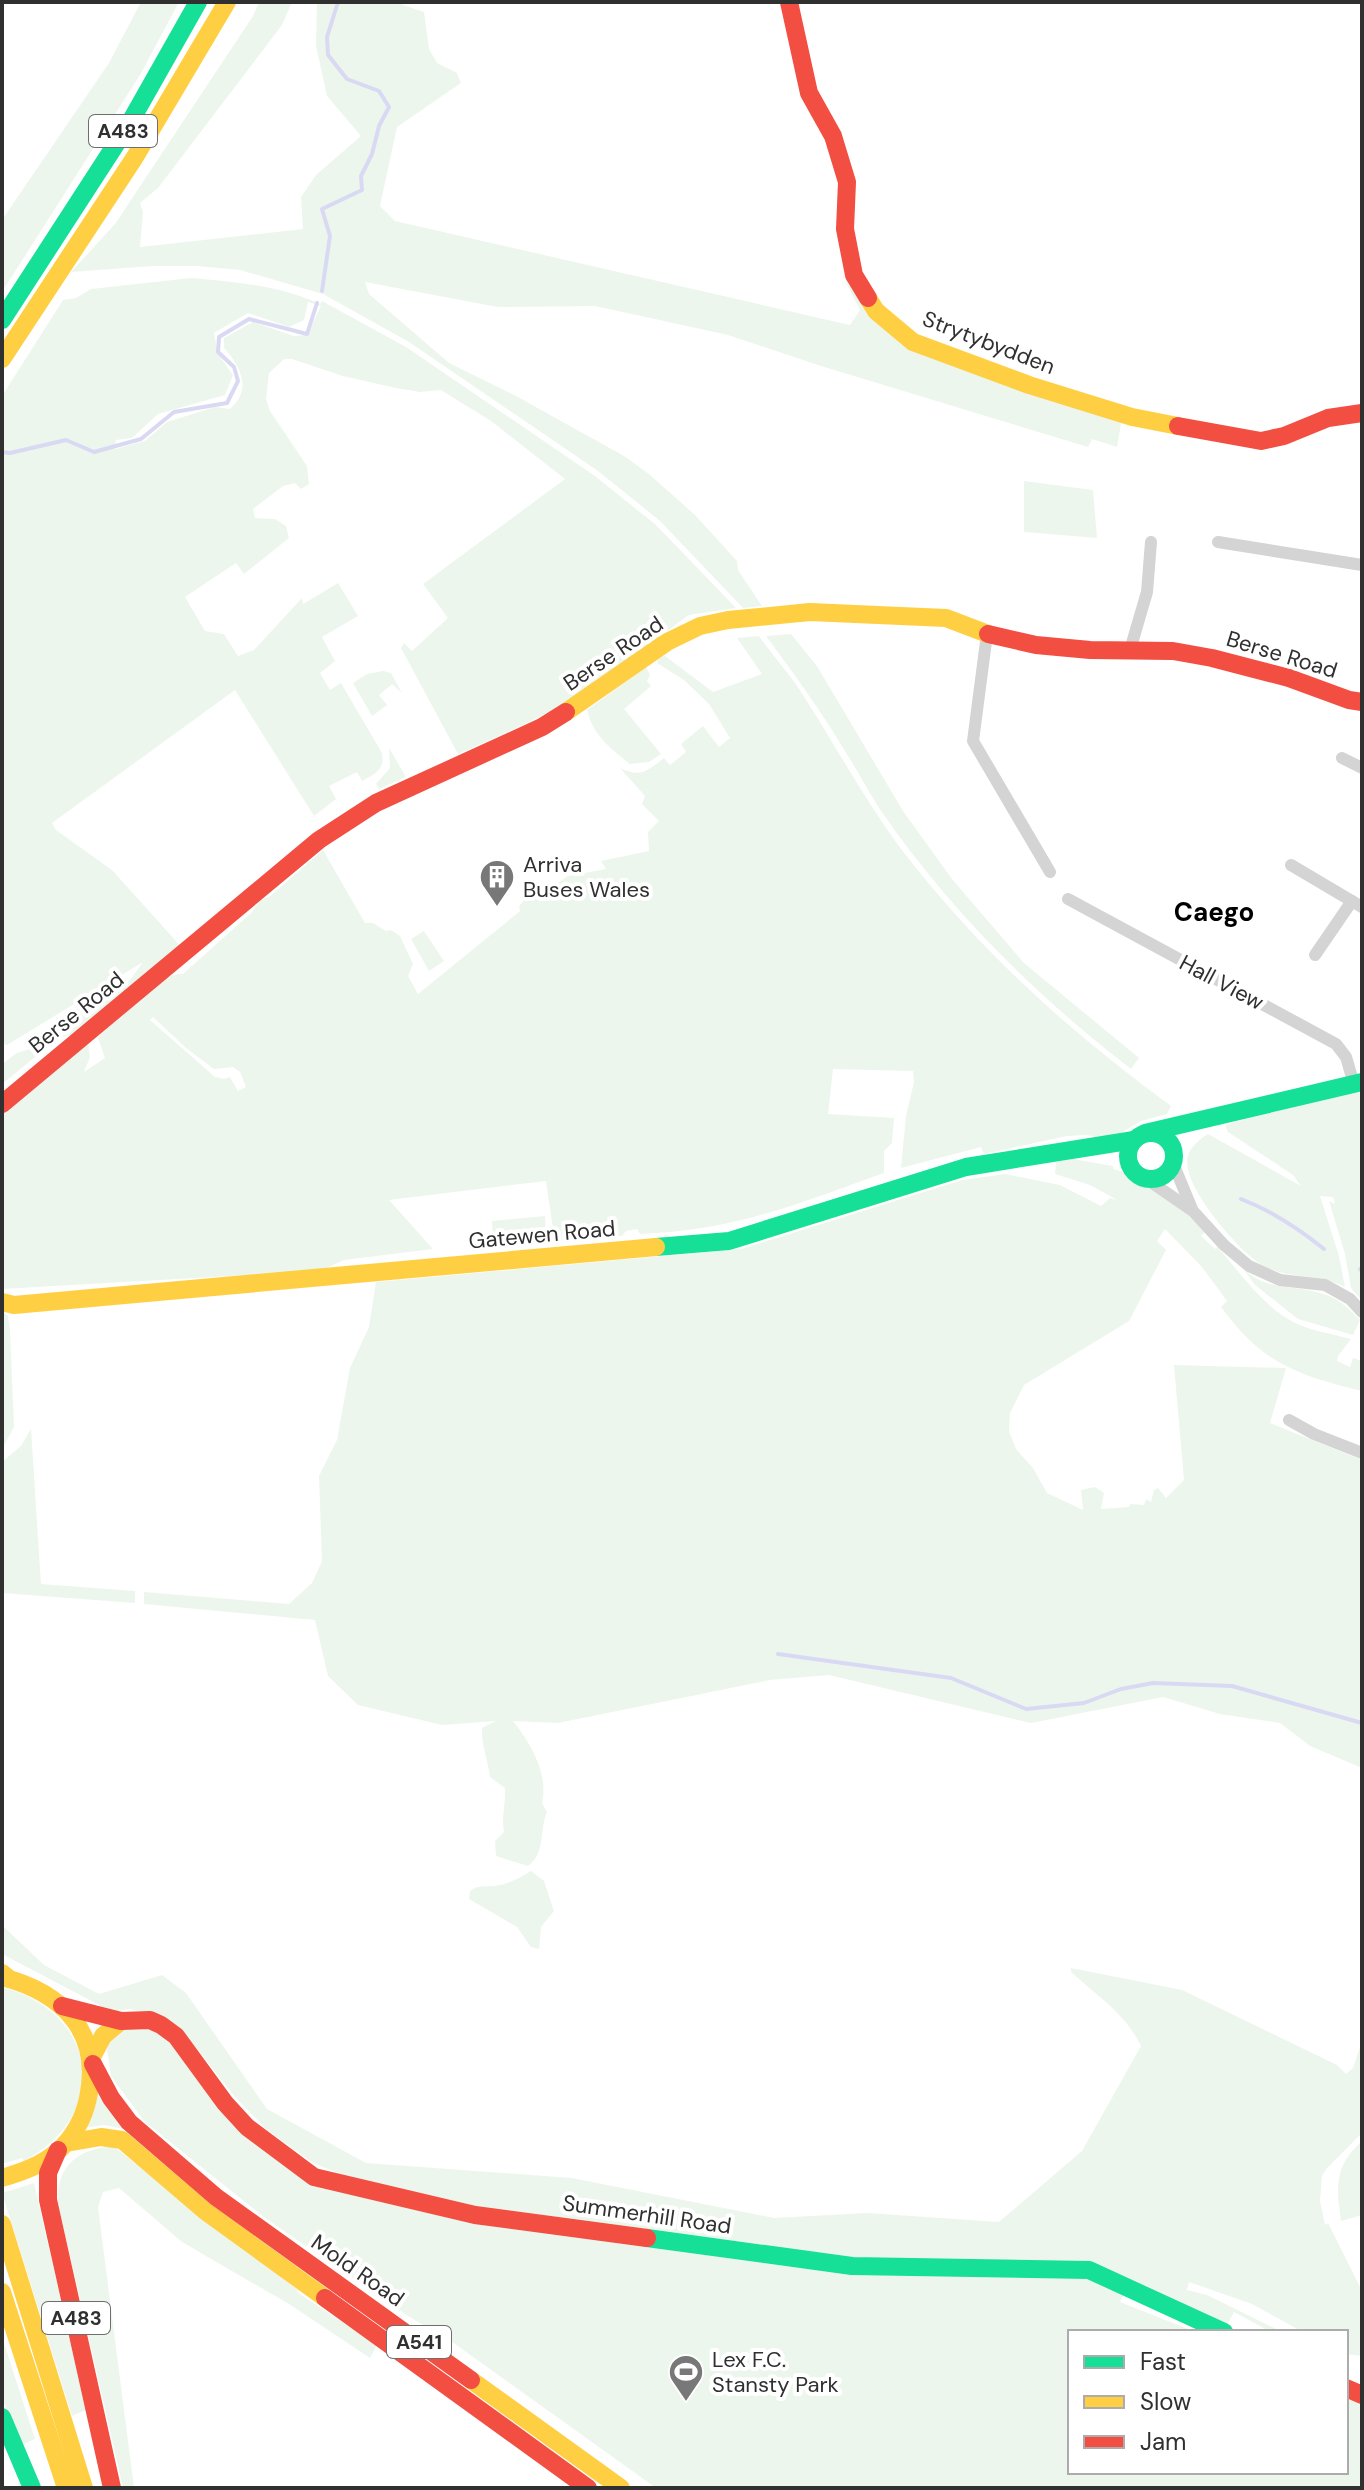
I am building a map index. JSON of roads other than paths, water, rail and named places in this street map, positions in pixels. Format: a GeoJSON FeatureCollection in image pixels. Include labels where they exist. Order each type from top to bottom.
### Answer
{"type":"FeatureCollection","features":[{"type":"Feature","properties":{"kind":"main road","name":"A483"},"geometry":{"type":"LineString","coordinates":[[2,320],[129,123],[198,2]]}},
{"type":"Feature","properties":{"kind":"main road","name":"A483"},"geometry":{"type":"LineString","coordinates":[[2,359],[135,157],[227,2]]}},
{"type":"Feature","properties":{"kind":"main road","name":"Strytybydden"},"geometry":{"type":"LineString","coordinates":[[789,2],[809,93],[833,136],[847,182],[845,229],[854,275],[876,311],[913,342],[1029,385],[1132,417],[1241,438],[1261,441],[1284,436],[1328,418],[1362,413]]}},
{"type":"Feature","properties":{"kind":"main road","name":"Berse Road"},"geometry":{"type":"LineString","coordinates":[[2,1104],[319,840],[376,803],[542,727],[601,690],[667,642],[700,626],[767,615],[838,612],[946,618],[987,634],[1036,645],[1173,651],[1212,658],[1289,678],[1362,702]]}},
{"type":"Feature","properties":{"kind":"main road","name":"Gatewen Road"},"geometry":{"type":"LineString","coordinates":[[2,1302],[14,1305],[729,1241],[966,1167],[1077,1151],[1209,1116],[1358,1083]]}},
{"type":"Feature","properties":{"kind":"main road","name":"Gatewen Road"},"geometry":{"type":"LineString","coordinates":[[1077,1151],[1129,1165],[1137,1175],[1148,1180],[1164,1176],[1183,1134],[1209,1116]]}},
{"type":"Feature","properties":{"kind":"main road"},"geometry":{"type":"LineString","coordinates":[[1129,1165],[1128,1151],[1140,1136],[1165,1137],[1174,1159]]}},
{"type":"Feature","properties":{"kind":"main road"},"geometry":{"type":"LineString","coordinates":[[4,1976],[62,2006]]}},
{"type":"Feature","properties":{"kind":"main road","name":"Summerhill Road"},"geometry":{"type":"LineString","coordinates":[[62,2006],[121,2021],[150,2020],[176,2036],[225,2103],[247,2127],[314,2177],[475,2215],[852,2266],[1089,2270],[1220,2330]]}},
{"type":"Feature","properties":{"kind":"main road","name":"Mold Road"},"geometry":{"type":"LineString","coordinates":[[62,2006],[80,2025],[111,2098],[129,2122],[216,2197],[621,2488]]}},
{"type":"Feature","properties":{"kind":"main road"},"geometry":{"type":"LineString","coordinates":[[7,2176],[44,2160],[62,2147],[84,2115],[90,2095],[93,2061],[103,2036],[121,2021]]}},
{"type":"Feature","properties":{"kind":"main road","name":"Mold Road"},"geometry":{"type":"LineString","coordinates":[[62,2147],[96,2135],[122,2140],[205,2211],[588,2488]]}},
{"type":"Feature","properties":{"kind":"main road","name":"A483"},"geometry":{"type":"LineString","coordinates":[[62,2147],[48,2173],[48,2200],[112,2488]]}},
{"type":"Feature","properties":{"kind":"main road","name":"A483"},"geometry":{"type":"LineString","coordinates":[[2,2224],[84,2488]]}},
{"type":"Feature","properties":{"kind":"main road","name":"A483"},"geometry":{"type":"LineString","coordinates":[[2,2292],[66,2488]]}},
{"type":"Feature","properties":{"kind":"main road"},"geometry":{"type":"LineString","coordinates":[[2,2417],[32,2488]]}},
{"type":"Feature","properties":{"kind":"street"},"geometry":{"type":"LineString","coordinates":[[1130,650],[1147,592],[1151,542]]}},
{"type":"Feature","properties":{"kind":"street"},"geometry":{"type":"LineString","coordinates":[[1218,542],[1362,565]]}},
{"type":"Feature","properties":{"kind":"street"},"geometry":{"type":"LineString","coordinates":[[987,634],[973,741],[1050,872]]}},
{"type":"Feature","properties":{"kind":"street"},"geometry":{"type":"LineString","coordinates":[[1342,758],[1362,768]]}},
{"type":"Feature","properties":{"kind":"street"},"geometry":{"type":"LineString","coordinates":[[1291,865],[1357,904],[1315,955]]}},
{"type":"Feature","properties":{"kind":"street","name":"Hall View"},"geometry":{"type":"LineString","coordinates":[[1068,899],[1336,1044],[1358,1083]]}},
{"type":"Feature","properties":{"kind":"street"},"geometry":{"type":"LineString","coordinates":[[1174,1159],[1193,1211]]}},
{"type":"Feature","properties":{"kind":"street"},"geometry":{"type":"LineString","coordinates":[[1148,1180],[1193,1211],[1224,1245],[1249,1266],[1280,1280],[1325,1285],[1350,1299],[1362,1312]]}},
{"type":"Feature","properties":{"kind":"street"},"geometry":{"type":"LineString","coordinates":[[1289,1420],[1314,1434],[1362,1453]]}},
{"type":"Feature","properties":{"kind":"waterway"},"geometry":{"type":"LineString","coordinates":[[322,291],[330,236],[322,209],[362,190],[361,176],[389,107],[379,91],[347,79],[328,55],[327,37],[338,2]]}},
{"type":"Feature","properties":{"kind":"waterway"},"geometry":{"type":"LineString","coordinates":[[2,452],[10,453],[66,440],[94,452],[141,439],[174,412],[227,403],[238,381],[234,367],[218,352],[219,337],[249,319],[307,334],[317,303]]}},
{"type":"Feature","properties":{"kind":"waterway"},"geometry":{"type":"LineString","coordinates":[[1241,1199],[1284,1221],[1324,1249]]}},
{"type":"Feature","properties":{"kind":"waterway"},"geometry":{"type":"LineString","coordinates":[[778,1654],[951,1678],[1026,1709],[1084,1703],[1121,1689],[1153,1683],[1232,1686],[1362,1723]]}},
{"type":"Feature","properties":{"kind":"place","name":"Arriva Buses Wales"},"geometry":{"type":"Point","coordinates":[497,908]}},
{"type":"Feature","properties":{"kind":"place","name":"Lex F.C. Stansty Park"},"geometry":{"type":"Point","coordinates":[686,2403]}},
{"type":"Feature","properties":{"kind":"district","name":"Caego"},"geometry":{"type":"Point","coordinates":[1214,912]}}]}
